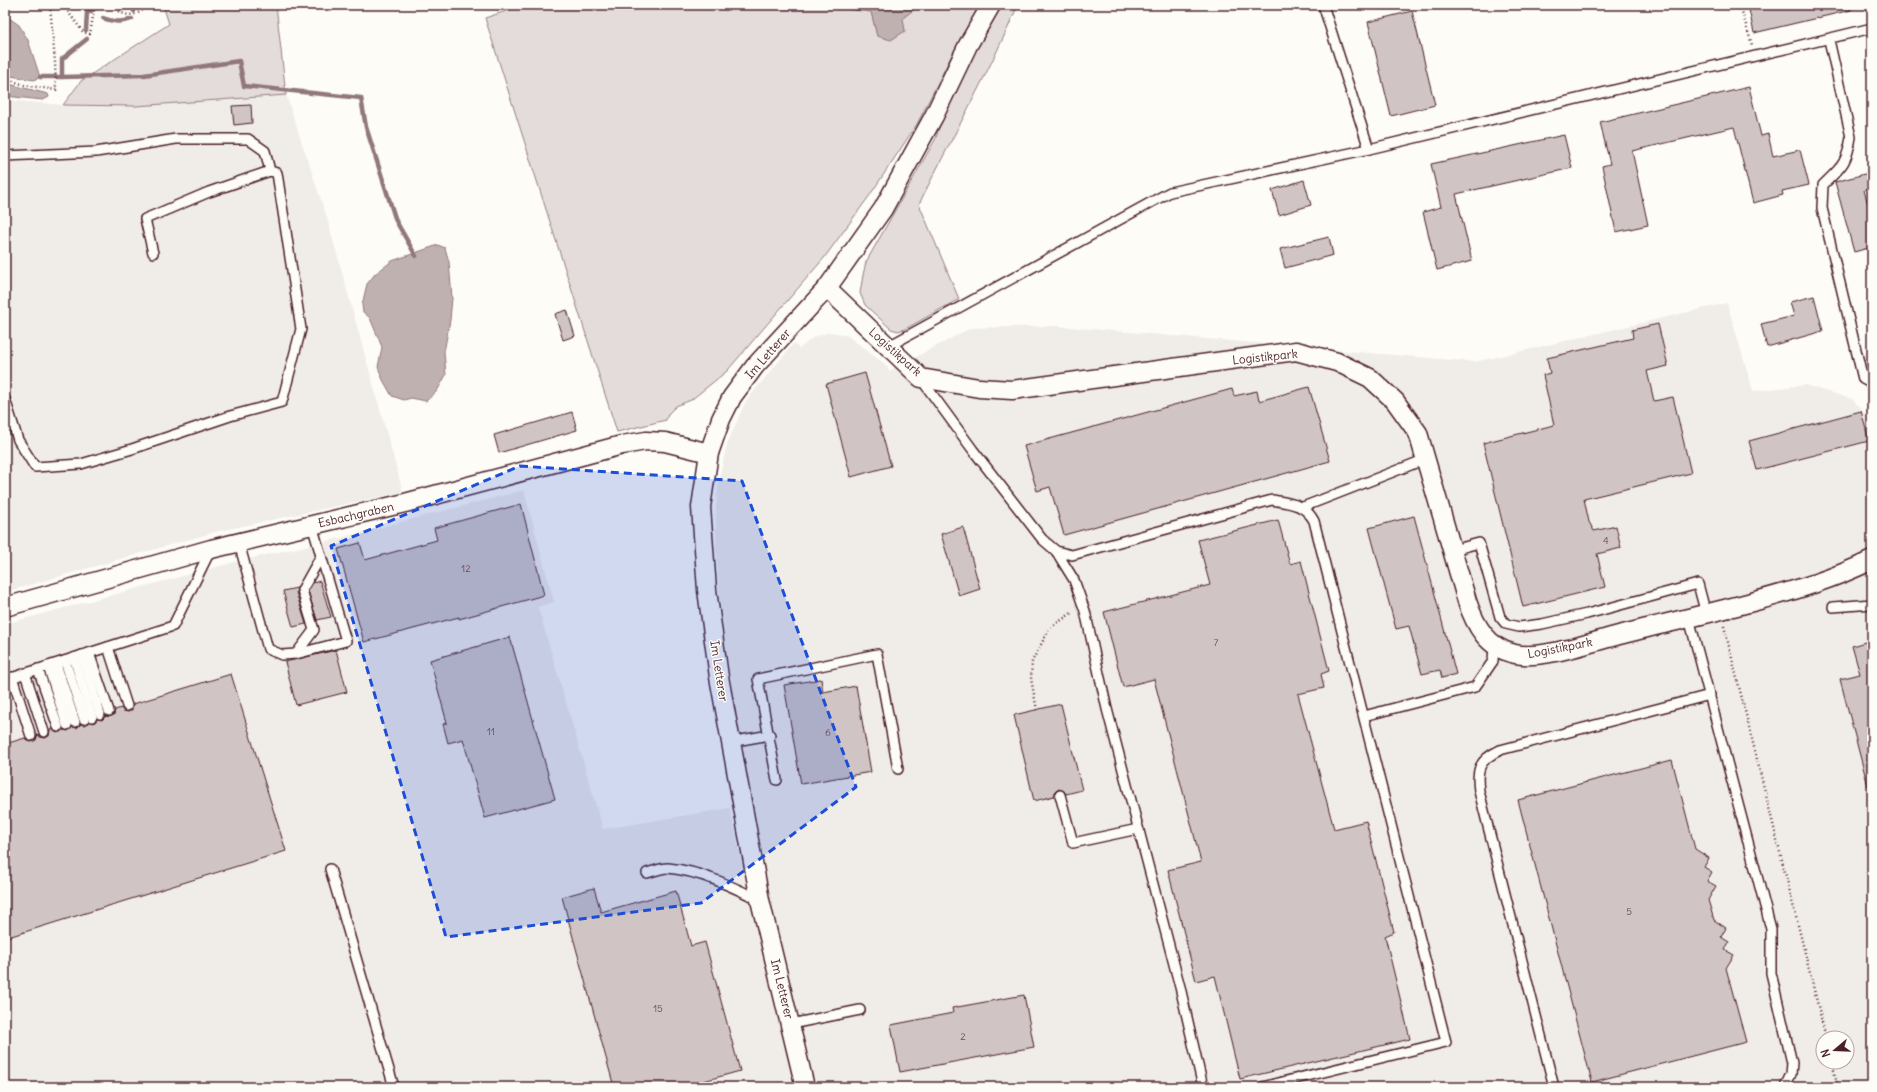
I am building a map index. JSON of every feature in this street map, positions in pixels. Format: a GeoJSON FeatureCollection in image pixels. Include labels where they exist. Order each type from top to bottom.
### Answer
{"type":"FeatureCollection","features":[{"type":"Feature","properties":{"kind":"street"},"geometry":{"type":"LineString","coordinates":[[827,288],[883,209],[934,116],[968,45],[991,5]]}},
{"type":"Feature","properties":{"kind":"street","name":"Logistikpark"},"geometry":{"type":"LineString","coordinates":[[827,288],[921,378],[957,385],[1012,390],[1296,351],[1337,362],[1370,378],[1394,401],[1418,433],[1470,610],[1478,628],[1494,645],[1515,654],[1539,654],[1705,614],[1815,584],[1851,571],[1872,560]]}},
{"type":"Feature","properties":{"kind":"street","name":"Im Letterer"},"geometry":{"type":"LineString","coordinates":[[805,1087],[760,900],[730,742],[713,634],[701,506],[709,453],[721,419],[732,397],[755,366],[827,288]]}},
{"type":"Feature","properties":{"kind":"street","name":"Esbachgraben"},"geometry":{"type":"LineString","coordinates":[[5,608],[211,549],[405,503],[622,445],[646,441],[665,442],[709,453]]}},
{"type":"Feature","properties":{"kind":"lane"},"geometry":{"type":"LineString","coordinates":[[1323,5],[1369,149]]}},
{"type":"Feature","properties":{"kind":"lane"},"geometry":{"type":"LineString","coordinates":[[887,347],[1170,192],[1369,149],[1829,40],[1872,28]]}},
{"type":"Feature","properties":{"kind":"lane"},"geometry":{"type":"LineString","coordinates":[[1829,40],[1851,137],[1849,153],[1844,164],[1823,185],[1822,208],[1863,379],[1872,384]]}},
{"type":"Feature","properties":{"kind":"lane"},"geometry":{"type":"LineString","coordinates":[[5,156],[96,152],[176,139],[248,138],[265,151],[270,171]]}},
{"type":"Feature","properties":{"kind":"lane"},"geometry":{"type":"LineString","coordinates":[[5,399],[18,440],[35,467],[81,464],[132,449],[230,416],[282,402],[302,329],[277,173],[270,171],[209,192],[145,219],[153,253]]}},
{"type":"Feature","properties":{"kind":"lane"},"geometry":{"type":"LineString","coordinates":[[921,378],[972,450],[1008,494],[1025,519],[1042,539],[1056,551],[1074,580],[1082,603],[1107,709],[1180,987],[1203,1087]]}},
{"type":"Feature","properties":{"kind":"lane"},"geometry":{"type":"LineString","coordinates":[[1303,507],[1426,459]]}},
{"type":"Feature","properties":{"kind":"lane"},"geometry":{"type":"LineString","coordinates":[[1056,551],[1072,555],[1272,500],[1303,507],[1310,513],[1314,521],[1446,1042],[1262,1087]]}},
{"type":"Feature","properties":{"kind":"lane"},"geometry":{"type":"LineString","coordinates":[[239,543],[268,649],[282,655],[296,654],[346,641],[312,525]]}},
{"type":"Feature","properties":{"kind":"lane"},"geometry":{"type":"LineString","coordinates":[[1453,550],[1479,543],[1500,617],[1506,624],[1519,627],[1542,624],[1587,614],[1698,584],[1705,614],[1710,695],[1771,929],[1771,973],[1792,1063],[1791,1074],[1786,1087]]}},
{"type":"Feature","properties":{"kind":"lane"},"geometry":{"type":"LineString","coordinates":[[31,736],[9,678],[173,626],[211,549]]}},
{"type":"Feature","properties":{"kind":"lane"},"geometry":{"type":"LineString","coordinates":[[296,654],[314,630],[302,590],[321,556]]}},
{"type":"Feature","properties":{"kind":"lane"},"geometry":{"type":"LineString","coordinates":[[1833,607],[1872,604]]}},
{"type":"Feature","properties":{"kind":"lane"},"geometry":{"type":"LineString","coordinates":[[1364,716],[1475,688],[1493,661],[1494,645]]}},
{"type":"Feature","properties":{"kind":"lane"},"geometry":{"type":"LineString","coordinates":[[108,647],[127,706]]}},
{"type":"Feature","properties":{"kind":"lane"},"geometry":{"type":"LineString","coordinates":[[777,780],[770,735],[758,680],[877,654],[898,768]]}},
{"type":"Feature","properties":{"kind":"lane"},"geometry":{"type":"LineString","coordinates":[[82,655],[84,719]]}},
{"type":"Feature","properties":{"kind":"lane"},"geometry":{"type":"LineString","coordinates":[[82,655],[84,719]]}},
{"type":"Feature","properties":{"kind":"lane"},"geometry":{"type":"LineString","coordinates":[[65,661],[84,719]]}},
{"type":"Feature","properties":{"kind":"lane"},"geometry":{"type":"LineString","coordinates":[[52,665],[84,719]]}},
{"type":"Feature","properties":{"kind":"lane"},"geometry":{"type":"LineString","coordinates":[[38,669],[84,719]]}},
{"type":"Feature","properties":{"kind":"lane"},"geometry":{"type":"LineString","coordinates":[[26,673],[44,732]]}},
{"type":"Feature","properties":{"kind":"lane"},"geometry":{"type":"LineString","coordinates":[[1554,1087],[1479,791],[1477,778],[1479,767],[1485,759],[1500,750],[1710,695]]}},
{"type":"Feature","properties":{"kind":"lane"},"geometry":{"type":"LineString","coordinates":[[730,742],[770,735]]}},
{"type":"Feature","properties":{"kind":"lane"},"geometry":{"type":"LineString","coordinates":[[1060,795],[1073,843],[1138,829]]}},
{"type":"Feature","properties":{"kind":"lane"},"geometry":{"type":"LineString","coordinates":[[647,873],[667,868],[694,873],[729,885],[760,900]]}},
{"type":"Feature","properties":{"kind":"lane"},"geometry":{"type":"LineString","coordinates":[[330,869],[394,1087]]}},
{"type":"Feature","properties":{"kind":"lane"},"geometry":{"type":"LineString","coordinates":[[791,1024],[860,1010]]}},
{"type":"Feature","properties":{"kind":"path"},"geometry":{"type":"LineString","coordinates":[[5,78],[24,84],[56,90],[50,5]]}},
{"type":"Feature","properties":{"kind":"path"},"geometry":{"type":"LineString","coordinates":[[63,5],[83,32],[90,34],[95,5]]}},
{"type":"Feature","properties":{"kind":"path"},"geometry":{"type":"LineString","coordinates":[[114,5],[122,13],[129,15],[136,15],[147,5]]}},
{"type":"Feature","properties":{"kind":"path"},"geometry":{"type":"LineString","coordinates":[[1740,5],[1756,57]]}},
{"type":"Feature","properties":{"kind":"path"},"geometry":{"type":"LineString","coordinates":[[1037,710],[1031,680],[1032,661],[1050,628],[1067,617],[1082,603]]}},
{"type":"Feature","properties":{"kind":"path"},"geometry":{"type":"LineString","coordinates":[[1705,614],[1824,1030]]}},
{"type":"Feature","properties":{"kind":"path"},"geometry":{"type":"LineString","coordinates":[[1834,1070],[1838,1087]]}},
{"type":"Feature","properties":{"kind":"highlighted area"},"geometry":{"type":"Polygon","coordinates":[[[520,466],[742,481],[856,787],[701,903],[446,937],[331,546],[520,466]]]}},
{"type":"Feature","properties":{"kind":"shaded area"},"geometry":{"type":"Polygon","coordinates":[[[163,5],[276,5],[286,95],[136,106],[63,105],[81,81],[169,24],[163,5]]]}},
{"type":"Feature","properties":{"kind":"shaded area"},"geometry":{"type":"Polygon","coordinates":[[[524,5],[847,5],[848,9],[871,11],[877,36],[917,7],[917,5],[980,5],[957,45],[917,124],[870,195],[824,258],[727,371],[691,400],[676,406],[668,414],[666,420],[617,432],[485,18],[524,5]]]}},
{"type":"Feature","properties":{"kind":"shaded area"},"geometry":{"type":"Polygon","coordinates":[[[847,5],[917,5],[917,7],[903,18],[905,31],[891,40],[877,36],[871,12],[848,9],[847,5]]]}},
{"type":"Feature","properties":{"kind":"shaded area"},"geometry":{"type":"Polygon","coordinates":[[[1002,5],[1018,5],[983,80],[919,204],[959,299],[905,329],[898,331],[891,329],[865,305],[860,293],[866,262],[936,138],[941,121],[956,87],[1002,5]]]}},
{"type":"Feature","properties":{"kind":"shaded area"},"geometry":{"type":"Polygon","coordinates":[[[9,18],[19,25],[28,40],[40,77],[34,80],[5,75],[5,19],[9,18]]]}},
{"type":"Feature","properties":{"kind":"shaded area"},"geometry":{"type":"Polygon","coordinates":[[[5,83],[48,94],[49,97],[43,100],[5,96],[5,83]]]}},
{"type":"Feature","properties":{"kind":"shaded area"},"geometry":{"type":"Polygon","coordinates":[[[286,95],[326,215],[403,492],[215,532],[5,592],[5,100],[63,105],[136,106],[286,95]]]}},
{"type":"Feature","properties":{"kind":"shaded area"},"geometry":{"type":"Polygon","coordinates":[[[438,245],[445,248],[449,262],[452,298],[450,320],[444,352],[446,375],[437,391],[426,401],[411,398],[404,400],[392,396],[383,380],[378,367],[382,347],[370,318],[363,312],[362,305],[367,284],[375,274],[392,261],[438,245]]]}},
{"type":"Feature","properties":{"kind":"shaded area"},"geometry":{"type":"Polygon","coordinates":[[[1727,303],[1753,391],[1805,385],[1852,399],[1872,422],[1872,1087],[816,1087],[771,900],[730,679],[719,592],[716,548],[716,506],[719,479],[727,444],[746,401],[794,343],[799,349],[814,337],[831,332],[848,336],[886,365],[889,371],[971,328],[1057,326],[1475,362],[1727,303]]]}},
{"type":"Feature","properties":{"kind":"shaded area"},"geometry":{"type":"Polygon","coordinates":[[[524,490],[554,602],[538,607],[603,829],[730,808],[752,912],[795,1087],[5,1087],[5,624],[235,562],[328,541],[524,490]]]}},
{"type":"Feature","properties":{"kind":"building"},"geometry":{"type":"Polygon","coordinates":[[[1748,5],[1851,5],[1851,10],[1754,33],[1748,5]]]}},
{"type":"Feature","properties":{"kind":"building"},"geometry":{"type":"Polygon","coordinates":[[[1412,11],[1435,105],[1391,116],[1368,22],[1412,11]]]}},
{"type":"Feature","properties":{"kind":"building"},"geometry":{"type":"Polygon","coordinates":[[[1749,87],[1761,136],[1768,134],[1773,156],[1800,150],[1809,185],[1782,191],[1783,195],[1753,203],[1734,127],[1632,151],[1648,225],[1616,232],[1602,166],[1610,164],[1600,122],[1749,87]]]}},
{"type":"Feature","properties":{"kind":"building"},"geometry":{"type":"Polygon","coordinates":[[[251,105],[252,123],[234,125],[232,106],[251,105]]]}},
{"type":"Feature","properties":{"kind":"building"},"geometry":{"type":"Polygon","coordinates":[[[1564,135],[1572,168],[1456,194],[1472,261],[1437,270],[1423,212],[1441,207],[1431,164],[1564,135]]]}},
{"type":"Feature","properties":{"kind":"building"},"geometry":{"type":"Polygon","coordinates":[[[1872,172],[1872,188],[1864,190],[1872,219],[1872,247],[1854,252],[1835,182],[1872,172]]]}},
{"type":"Feature","properties":{"kind":"building"},"geometry":{"type":"Polygon","coordinates":[[[1304,180],[1311,205],[1279,215],[1272,190],[1304,180]]]}},
{"type":"Feature","properties":{"kind":"building"},"geometry":{"type":"Polygon","coordinates":[[[1329,237],[1333,255],[1285,268],[1280,249],[1329,237]]]}},
{"type":"Feature","properties":{"kind":"building"},"geometry":{"type":"Polygon","coordinates":[[[1814,296],[1823,331],[1767,347],[1761,324],[1794,316],[1790,302],[1814,296]]]}},
{"type":"Feature","properties":{"kind":"building"},"geometry":{"type":"Polygon","coordinates":[[[567,310],[575,336],[563,340],[555,314],[567,310]]]}},
{"type":"Feature","properties":{"kind":"building"},"geometry":{"type":"Polygon","coordinates":[[[1658,324],[1668,366],[1647,371],[1654,401],[1673,397],[1691,473],[1584,499],[1589,522],[1594,531],[1616,526],[1621,548],[1597,554],[1605,587],[1523,607],[1483,443],[1554,425],[1543,375],[1550,373],[1547,358],[1633,338],[1632,330],[1658,324]]]}},
{"type":"Feature","properties":{"kind":"building"},"geometry":{"type":"Polygon","coordinates":[[[865,373],[891,466],[851,477],[826,384],[865,373]]]}},
{"type":"Feature","properties":{"kind":"building"},"geometry":{"type":"Polygon","coordinates":[[[1309,387],[1330,461],[1064,535],[1050,487],[1037,491],[1024,446],[1232,389],[1234,396],[1257,391],[1259,401],[1309,387]]]}},
{"type":"Feature","properties":{"kind":"building"},"geometry":{"type":"Polygon","coordinates":[[[1861,411],[1869,441],[1757,470],[1749,441],[1861,411]]]}},
{"type":"Feature","properties":{"kind":"building"},"geometry":{"type":"Polygon","coordinates":[[[572,412],[577,430],[499,453],[494,435],[572,412]]]}},
{"type":"Feature","properties":{"kind":"building"},"geometry":{"type":"Polygon","coordinates":[[[521,504],[544,595],[459,619],[459,617],[364,642],[338,549],[360,543],[365,560],[437,540],[434,528],[521,504]]]}},
{"type":"Feature","properties":{"kind":"building"},"geometry":{"type":"Polygon","coordinates":[[[1414,516],[1456,674],[1442,678],[1440,670],[1422,674],[1409,626],[1396,629],[1369,528],[1414,516]]]}},
{"type":"Feature","properties":{"kind":"building"},"geometry":{"type":"Polygon","coordinates":[[[1278,520],[1290,564],[1301,561],[1329,671],[1321,674],[1324,688],[1298,694],[1334,829],[1366,821],[1394,932],[1385,936],[1410,1039],[1240,1079],[1215,976],[1196,981],[1168,870],[1201,862],[1154,679],[1123,687],[1104,612],[1210,585],[1198,540],[1278,520]]]}},
{"type":"Feature","properties":{"kind":"building"},"geometry":{"type":"Polygon","coordinates":[[[963,527],[980,589],[959,596],[941,534],[963,527]]]}},
{"type":"Feature","properties":{"kind":"building"},"geometry":{"type":"Polygon","coordinates":[[[320,581],[331,617],[317,620],[308,591],[313,583],[320,581]]]}},
{"type":"Feature","properties":{"kind":"building"},"geometry":{"type":"Polygon","coordinates":[[[297,588],[296,592],[306,624],[293,627],[283,591],[297,588]]]}},
{"type":"Feature","properties":{"kind":"building"},"geometry":{"type":"Polygon","coordinates":[[[510,637],[555,799],[485,818],[463,739],[448,743],[443,724],[447,723],[430,660],[510,637]]]}},
{"type":"Feature","properties":{"kind":"building"},"geometry":{"type":"Polygon","coordinates":[[[1872,640],[1872,785],[1868,786],[1840,679],[1860,674],[1852,646],[1872,640]]]}},
{"type":"Feature","properties":{"kind":"building"},"geometry":{"type":"Polygon","coordinates":[[[336,650],[347,692],[296,705],[285,662],[336,650]]]}},
{"type":"Feature","properties":{"kind":"building"},"geometry":{"type":"Polygon","coordinates":[[[231,674],[286,851],[5,938],[5,744],[25,738],[27,741],[32,742],[36,740],[38,734],[40,737],[45,738],[49,736],[50,730],[52,729],[57,733],[63,730],[68,731],[72,727],[77,728],[81,724],[85,725],[89,722],[94,723],[97,719],[102,720],[106,716],[114,715],[115,710],[121,708],[123,711],[128,712],[132,710],[133,704],[231,674]]]}},
{"type":"Feature","properties":{"kind":"building"},"geometry":{"type":"Polygon","coordinates":[[[821,679],[823,692],[856,686],[871,772],[801,784],[784,685],[821,679]]]}},
{"type":"Feature","properties":{"kind":"building"},"geometry":{"type":"Polygon","coordinates":[[[1061,704],[1082,790],[1066,794],[1064,791],[1059,789],[1056,791],[1054,796],[1034,801],[1014,715],[1061,704]]]}},
{"type":"Feature","properties":{"kind":"building"},"geometry":{"type":"Polygon","coordinates":[[[1672,760],[1695,849],[1709,858],[1704,867],[1712,872],[1707,881],[1716,886],[1708,900],[1714,920],[1726,928],[1721,937],[1729,942],[1725,950],[1734,955],[1726,968],[1746,1042],[1592,1082],[1518,800],[1672,760]]]}},
{"type":"Feature","properties":{"kind":"building"},"geometry":{"type":"Polygon","coordinates":[[[594,888],[601,912],[676,891],[691,946],[705,942],[740,1071],[682,1087],[614,1087],[562,897],[594,888]]]}},
{"type":"Feature","properties":{"kind":"building"},"geometry":{"type":"Polygon","coordinates":[[[1024,995],[1034,1047],[900,1072],[891,1025],[953,1013],[952,1008],[1024,995]]]}},
{"type":"Feature","properties":{"kind":"waterway"},"geometry":{"type":"LineString","coordinates":[[86,30],[87,12],[91,12]]}},
{"type":"Feature","properties":{"kind":"waterway"},"geometry":{"type":"LineString","coordinates":[[103,18],[117,22],[132,19]]}},
{"type":"Feature","properties":{"kind":"waterway"},"geometry":{"type":"LineString","coordinates":[[40,77],[62,77],[62,59],[87,39]]}},
{"type":"Feature","properties":{"kind":"waterway"},"geometry":{"type":"LineString","coordinates":[[62,77],[144,75],[239,61],[244,86],[361,98],[366,127],[396,221],[416,256]]}}]}
